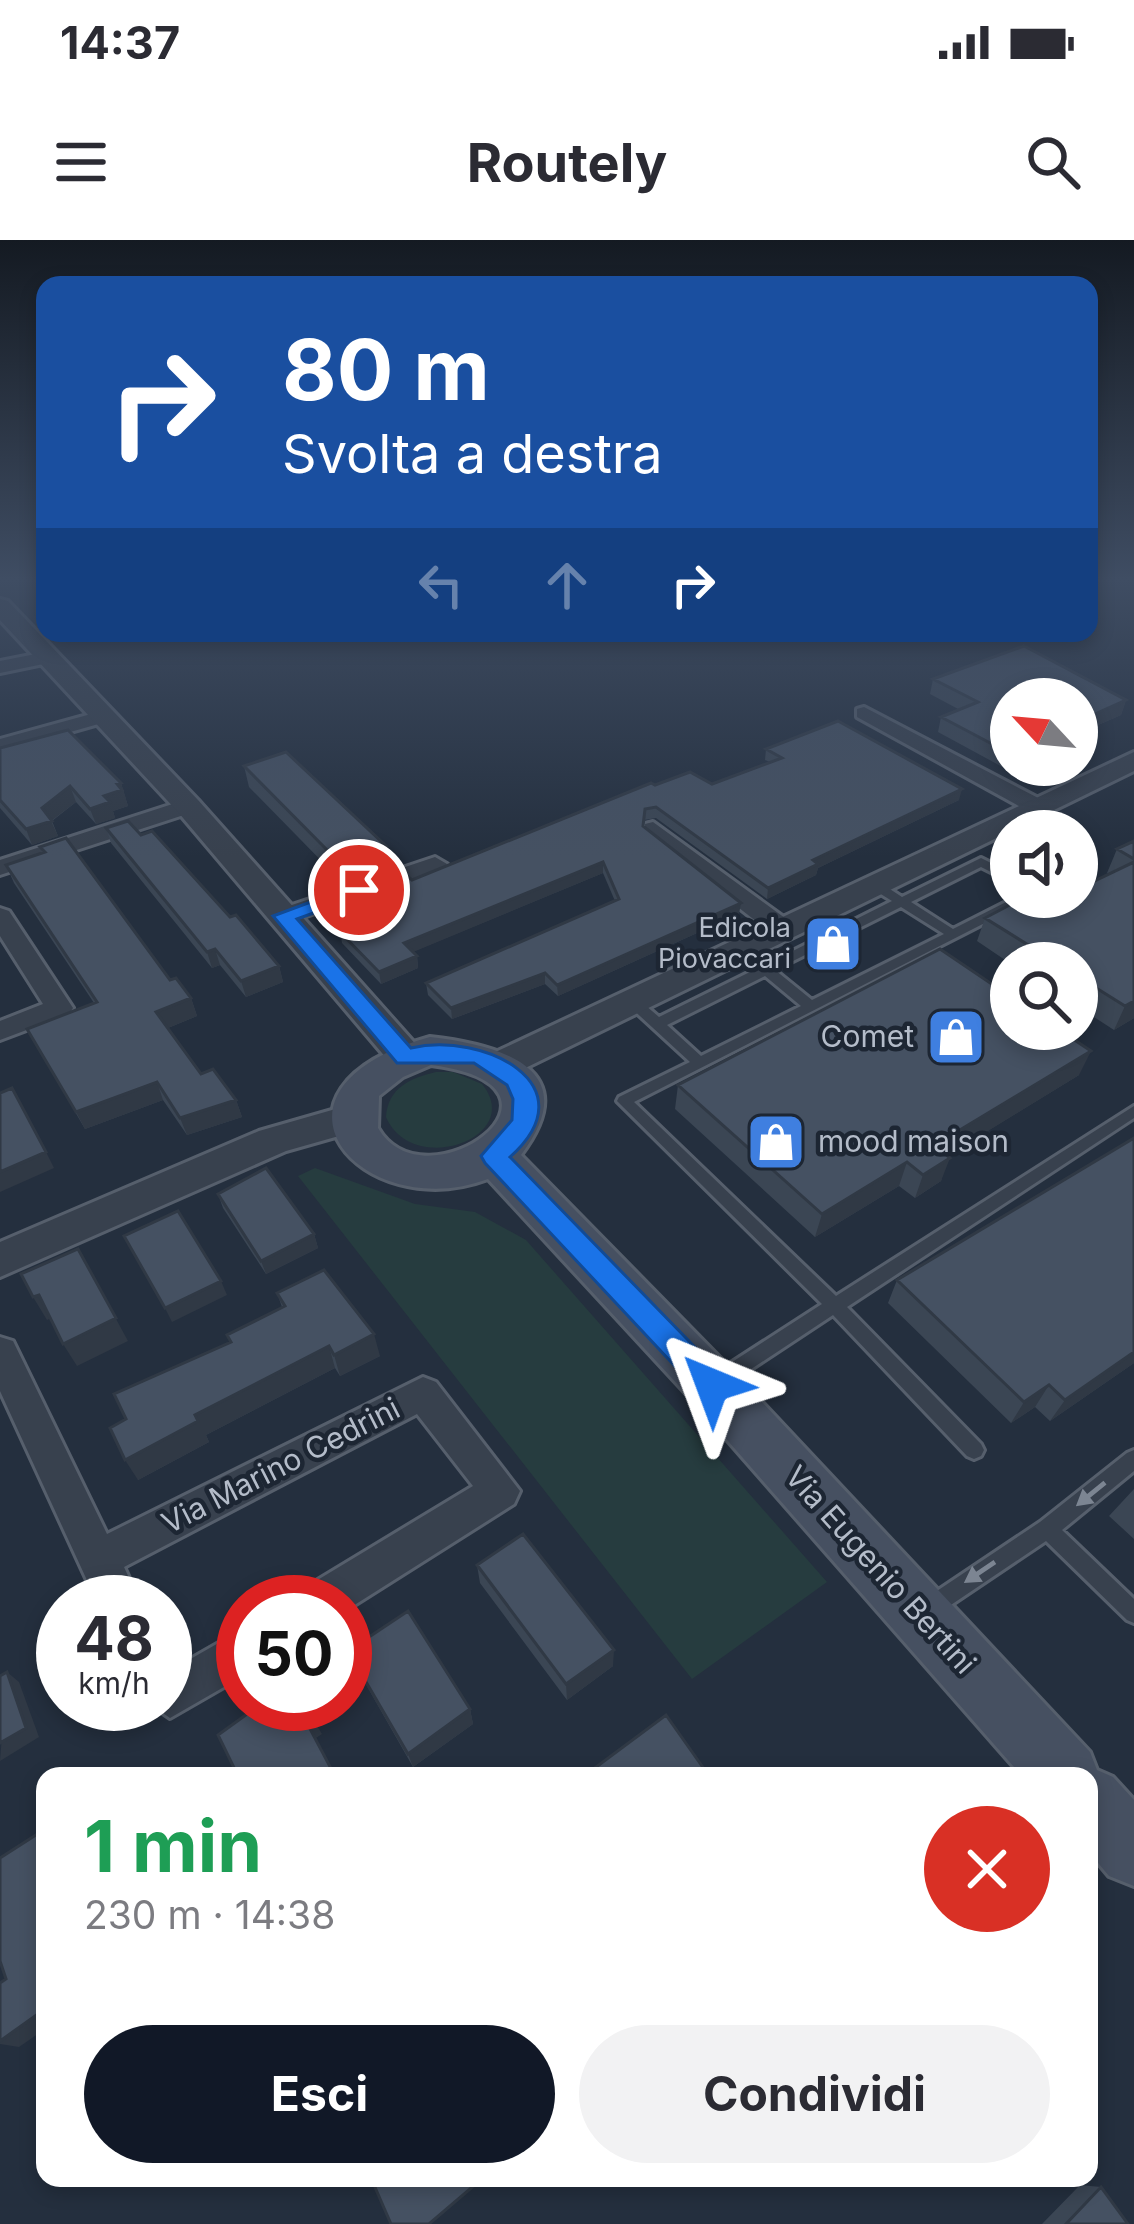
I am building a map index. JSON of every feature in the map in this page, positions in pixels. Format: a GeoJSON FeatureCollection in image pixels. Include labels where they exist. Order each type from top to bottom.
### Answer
{"type":"FeatureCollection","features":[{"type":"Feature","properties":{"kind":"main road"},"geometry":{"type":"LineString","coordinates":[[456,1051],[500,1065],[517,1080],[525,1099],[524,1120],[514,1139],[494,1156],[466,1169],[434,1173],[403,1169],[377,1157],[359,1139],[353,1118],[356,1100],[367,1082],[406,1057],[456,1051]]}},
{"type":"Feature","properties":{"kind":"main road","name":"Via Eugenio Bertini"},"geometry":{"type":"LineString","coordinates":[[494,1156],[712,1385],[1058,1767]]}},
{"type":"Feature","properties":{"kind":"main road"},"geometry":{"type":"LineString","coordinates":[[1098,1811],[1134,1851]]}},
{"type":"Feature","properties":{"kind":"street"},"geometry":{"type":"LineString","coordinates":[[59,672],[188,806],[406,1057]]}},
{"type":"Feature","properties":{"kind":"street"},"geometry":{"type":"LineString","coordinates":[[863,713],[1036,806]]}},
{"type":"Feature","properties":{"kind":"street"},"geometry":{"type":"LineString","coordinates":[[0,746],[102,717]]}},
{"type":"Feature","properties":{"kind":"street"},"geometry":{"type":"LineString","coordinates":[[500,1065],[645,1013],[750,958],[780,927],[1134,760]]}},
{"type":"Feature","properties":{"kind":"street"},"geometry":{"type":"LineString","coordinates":[[0,868],[188,806]]}},
{"type":"Feature","properties":{"kind":"street"},"geometry":{"type":"LineString","coordinates":[[653,829],[780,927]]}},
{"type":"Feature","properties":{"kind":"street"},"geometry":{"type":"LineString","coordinates":[[283,916],[435,864]]}},
{"type":"Feature","properties":{"kind":"street"},"geometry":{"type":"LineString","coordinates":[[0,916],[59,1008],[0,1031]]}},
{"type":"Feature","properties":{"kind":"street"},"geometry":{"type":"LineString","coordinates":[[0,1260],[273,1141],[353,1118]]}},
{"type":"Feature","properties":{"kind":"street"},"geometry":{"type":"LineString","coordinates":[[0,1352],[105,1575]]}},
{"type":"Feature","properties":{"kind":"street","name":"Via Marino Cedrini"},"geometry":{"type":"LineString","coordinates":[[97,1560],[423,1393],[500,1491],[365,1575]]}},
{"type":"Feature","properties":{"kind":"lane"},"geometry":{"type":"LineString","coordinates":[[750,958],[902,902],[981,862],[990,867]]}},
{"type":"Feature","properties":{"kind":"lane"},"geometry":{"type":"LineString","coordinates":[[872,883],[953,934]]}},
{"type":"Feature","properties":{"kind":"lane"},"geometry":{"type":"LineString","coordinates":[[974,1450],[834,1305],[624,1101],[990,915]]}},
{"type":"Feature","properties":{"kind":"lane"},"geometry":{"type":"LineString","coordinates":[[750,958],[810,1006]]}},
{"type":"Feature","properties":{"kind":"lane"},"geometry":{"type":"LineString","coordinates":[[645,1013],[699,1062]]}},
{"type":"Feature","properties":{"kind":"lane"},"geometry":{"type":"LineString","coordinates":[[712,1385],[1134,1111]]}},
{"type":"Feature","properties":{"kind":"lane"},"geometry":{"type":"LineString","coordinates":[[920,1615],[1048,1529],[1134,1459]]}},
{"type":"Feature","properties":{"kind":"lane"},"geometry":{"type":"LineString","coordinates":[[1048,1529],[1134,1613]]}},
{"type":"Feature","properties":{"kind":"green space"},"geometry":{"type":"Polygon","coordinates":[[[436,1072],[453,1072],[482,1084],[492,1103],[489,1121],[478,1134],[439,1148],[418,1145],[399,1135],[386,1117],[391,1099],[402,1086],[436,1072]]]}},
{"type":"Feature","properties":{"kind":"green space"},"geometry":{"type":"Polygon","coordinates":[[[315,1168],[415,1204],[475,1212],[526,1240],[827,1582],[692,1679],[298,1176],[315,1168]]]}},
{"type":"Feature","properties":{"kind":"building"},"geometry":{"type":"Polygon","coordinates":[[[953,672],[1072,672],[1084,678],[990,678],[990,743],[941,717],[978,702],[933,679],[953,672]]]}},
{"type":"Feature","properties":{"kind":"building"},"geometry":{"type":"Polygon","coordinates":[[[1098,685],[1126,700],[1098,713],[1098,685]]]}},
{"type":"Feature","properties":{"kind":"building"},"geometry":{"type":"Polygon","coordinates":[[[838,721],[962,789],[813,860],[818,864],[768,888],[656,807],[645,809],[643,826],[741,903],[557,985],[545,973],[451,1008],[426,983],[619,899],[603,862],[404,943],[417,956],[379,972],[324,911],[364,896],[359,891],[406,875],[412,880],[651,783],[690,772],[712,784],[782,758],[766,749],[838,721]]]}},
{"type":"Feature","properties":{"kind":"building"},"geometry":{"type":"Polygon","coordinates":[[[68,730],[121,783],[117,784],[122,790],[104,796],[110,802],[90,809],[70,786],[42,808],[52,821],[26,829],[0,800],[0,748],[68,730]]]}},
{"type":"Feature","properties":{"kind":"building"},"geometry":{"type":"Polygon","coordinates":[[[286,752],[386,846],[339,862],[244,766],[286,752]]]}},
{"type":"Feature","properties":{"kind":"building"},"geometry":{"type":"Polygon","coordinates":[[[128,821],[141,835],[152,831],[230,917],[236,915],[279,966],[241,981],[215,949],[207,952],[106,828],[128,821]]]}},
{"type":"Feature","properties":{"kind":"building"},"geometry":{"type":"Polygon","coordinates":[[[66,838],[170,980],[176,978],[191,998],[156,1012],[201,1074],[213,1069],[236,1100],[180,1118],[157,1082],[76,1112],[27,1029],[97,1002],[6,865],[45,852],[40,847],[66,838]]]}},
{"type":"Feature","properties":{"kind":"building"},"geometry":{"type":"Polygon","coordinates":[[[1134,841],[1134,859],[1117,849],[1134,841]]]}},
{"type":"Feature","properties":{"kind":"building"},"geometry":{"type":"Polygon","coordinates":[[[1134,862],[1134,1001],[1125,1006],[1098,989],[1098,942],[1023,942],[985,918],[1098,918],[1098,879],[1134,862]]]}},
{"type":"Feature","properties":{"kind":"building"},"geometry":{"type":"Polygon","coordinates":[[[940,949],[990,983],[990,1050],[1091,1051],[935,1145],[950,1158],[923,1175],[907,1162],[822,1214],[678,1085],[940,949]]]}},
{"type":"Feature","properties":{"kind":"building"},"geometry":{"type":"Polygon","coordinates":[[[12,1088],[46,1152],[0,1172],[0,1093],[12,1088]]]}},
{"type":"Feature","properties":{"kind":"building"},"geometry":{"type":"Polygon","coordinates":[[[1134,1138],[1134,1352],[1065,1400],[1049,1385],[1024,1402],[897,1280],[1134,1138]]]}},
{"type":"Feature","properties":{"kind":"building"},"geometry":{"type":"Polygon","coordinates":[[[266,1168],[314,1234],[261,1261],[218,1194],[266,1168]]]}},
{"type":"Feature","properties":{"kind":"building"},"geometry":{"type":"Polygon","coordinates":[[[178,1211],[221,1281],[165,1308],[124,1236],[178,1211]]]}},
{"type":"Feature","properties":{"kind":"building"},"geometry":{"type":"Polygon","coordinates":[[[78,1249],[116,1318],[63,1344],[39,1295],[33,1297],[21,1274],[78,1249]]]}},
{"type":"Feature","properties":{"kind":"building"},"geometry":{"type":"Polygon","coordinates":[[[324,1270],[374,1334],[334,1355],[329,1346],[195,1415],[198,1421],[125,1460],[110,1428],[126,1419],[114,1394],[231,1342],[227,1335],[285,1306],[277,1293],[324,1270]]]}},
{"type":"Feature","properties":{"kind":"building"},"geometry":{"type":"Polygon","coordinates":[[[523,1534],[614,1650],[566,1684],[477,1565],[523,1534]]]}},
{"type":"Feature","properties":{"kind":"building"},"geometry":{"type":"Polygon","coordinates":[[[408,1611],[470,1709],[408,1754],[372,1692],[372,1635],[408,1611]]]}},
{"type":"Feature","properties":{"kind":"building"},"geometry":{"type":"Polygon","coordinates":[[[7,1672],[26,1728],[0,1743],[0,1676],[7,1672]]]}},
{"type":"Feature","properties":{"kind":"building"},"geometry":{"type":"Polygon","coordinates":[[[666,1715],[703,1767],[596,1767],[666,1715]]]}},
{"type":"Feature","properties":{"kind":"building"},"geometry":{"type":"Polygon","coordinates":[[[224,1731],[311,1731],[330,1767],[234,1767],[218,1735],[224,1731]]]}},
{"type":"Feature","properties":{"kind":"building"},"geometry":{"type":"Polygon","coordinates":[[[36,1835],[36,2015],[0,2041],[0,1983],[6,1979],[0,1961],[0,1858],[36,1835]]]}},
{"type":"Feature","properties":{"kind":"building"},"geometry":{"type":"Polygon","coordinates":[[[375,2187],[472,2187],[429,2224],[391,2224],[375,2187]]]}},
{"type":"Feature","properties":{"kind":"building"},"geometry":{"type":"Polygon","coordinates":[[[1101,2187],[1128,2224],[1066,2224],[1101,2187]]]}},
{"type":"Feature","properties":{"kind":"place","name":"Edicola Piovaccari"},"geometry":{"type":"Point","coordinates":[833,944]}},
{"type":"Feature","properties":{"kind":"place","name":"Comet"},"geometry":{"type":"Point","coordinates":[956,1037]}},
{"type":"Feature","properties":{"kind":"place","name":"mood maison"},"geometry":{"type":"Point","coordinates":[776,1142]}},
{"type":"Feature","properties":{"kind":"route"},"geometry":{"type":"LineString","coordinates":[[359,890],[283,916],[406,1057],[456,1051],[480,1055],[517,1080],[525,1099],[524,1120],[514,1139],[494,1156],[712,1385]]}}]}
